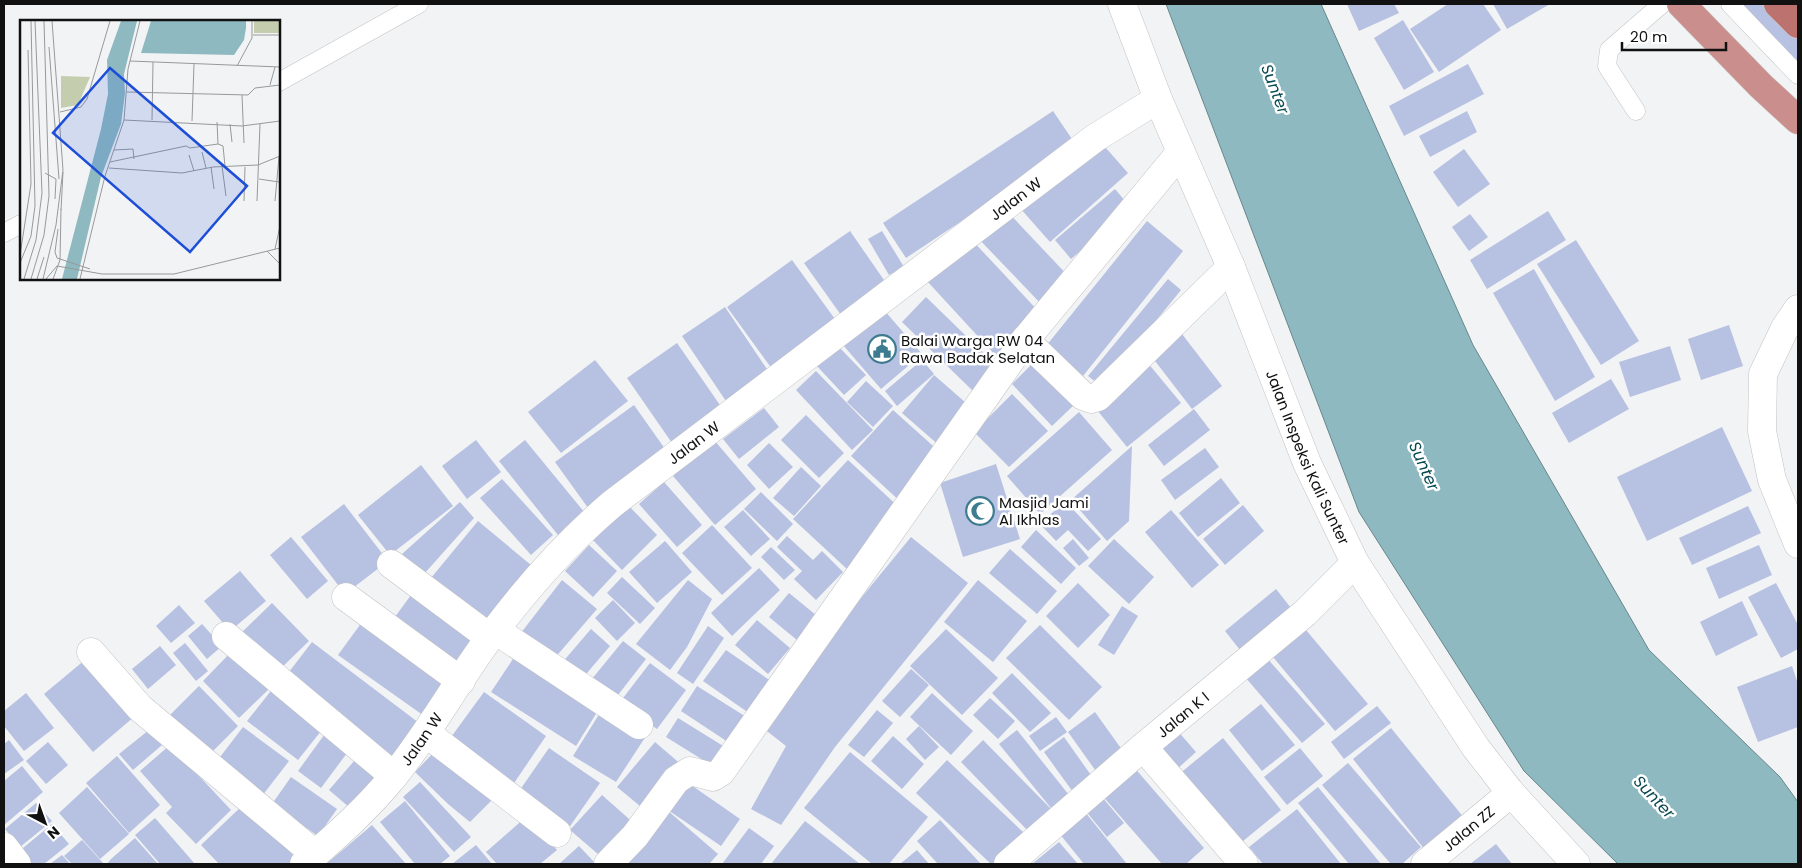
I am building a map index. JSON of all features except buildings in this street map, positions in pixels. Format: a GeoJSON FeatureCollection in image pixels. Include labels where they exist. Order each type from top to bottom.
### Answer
{"type":"FeatureCollection","features":[{"type":"Feature","properties":{"kind":"highway"},"geometry":{"type":"LineString","coordinates":[[1681,4],[1761,86],[1798,120]]}},
{"type":"Feature","properties":{"kind":"highway"},"geometry":{"type":"LineString","coordinates":[[1778,4],[1798,24]]}},
{"type":"Feature","properties":{"kind":"street","name":"Jalan Inspeksi Kali Sunter"},"geometry":{"type":"LineString","coordinates":[[1122,4],[1180,153],[1231,267],[1307,463],[1355,563],[1476,748],[1511,793],[1576,864]]}},
{"type":"Feature","properties":{"kind":"street","name":"Jalan W"},"geometry":{"type":"LineString","coordinates":[[310,859],[378,794],[394,776],[426,733],[492,634],[541,571],[574,537],[612,504],[1095,138],[1158,99]]}},
{"type":"Feature","properties":{"kind":"street"},"geometry":{"type":"LineString","coordinates":[[608,864],[635,836],[676,780],[690,771],[713,778],[721,772],[1025,340],[1180,153]]}},
{"type":"Feature","properties":{"kind":"street"},"geometry":{"type":"LineString","coordinates":[[1025,340],[1083,396],[1091,399],[1098,397],[1231,267]]}},
{"type":"Feature","properties":{"kind":"street"},"geometry":{"type":"LineString","coordinates":[[1798,309],[1785,328],[1763,374],[1762,431],[1772,480],[1798,544]]}},
{"type":"Feature","properties":{"kind":"street","name":"Jalan K I"},"geometry":{"type":"LineString","coordinates":[[1008,864],[1305,613],[1355,563]]}},
{"type":"Feature","properties":{"kind":"street"},"geometry":{"type":"LineString","coordinates":[[391,564],[492,634],[639,725]]}},
{"type":"Feature","properties":{"kind":"street"},"geometry":{"type":"LineString","coordinates":[[346,597],[461,680]]}},
{"type":"Feature","properties":{"kind":"street"},"geometry":{"type":"LineString","coordinates":[[226,636],[394,776]]}},
{"type":"Feature","properties":{"kind":"street"},"geometry":{"type":"LineString","coordinates":[[91,652],[140,708],[310,859]]}},
{"type":"Feature","properties":{"kind":"street"},"geometry":{"type":"LineString","coordinates":[[426,733],[558,833]]}},
{"type":"Feature","properties":{"kind":"street"},"geometry":{"type":"LineString","coordinates":[[1143,748],[1244,864]]}},
{"type":"Feature","properties":{"kind":"street","name":"Jalan ZZ"},"geometry":{"type":"LineString","coordinates":[[1425,864],[1511,793]]}},
{"type":"Feature","properties":{"kind":"street"},"geometry":{"type":"LineString","coordinates":[[4,847],[17,864]]}},
{"type":"Feature","properties":{"kind":"lane"},"geometry":{"type":"LineString","coordinates":[[280,81],[419,4]]}},
{"type":"Feature","properties":{"kind":"lane"},"geometry":{"type":"LineString","coordinates":[[1636,111],[1607,66],[1608,50],[1662,4]]}},
{"type":"Feature","properties":{"kind":"lane"},"geometry":{"type":"LineString","coordinates":[[1730,4],[1798,75]]}},
{"type":"Feature","properties":{"kind":"lane"},"geometry":{"type":"LineString","coordinates":[[4,234],[20,225]]}},
{"type":"Feature","properties":{"kind":"water","name":"Sunter"},"geometry":{"type":"Polygon","coordinates":[[[1166,4],[1321,4],[1473,345],[1649,650],[1780,777],[1798,802],[1798,864],[1618,864],[1524,771],[1359,512],[1166,4]]]}},
{"type":"Feature","properties":{"kind":"place","name":"Balai Warga RW 04 Rawa Badak Selatan"},"geometry":{"type":"Point","coordinates":[882,349]}},
{"type":"Feature","properties":{"kind":"place","name":"Masjid Jami Al Ikhlas"},"geometry":{"type":"Point","coordinates":[980,511]}}]}
